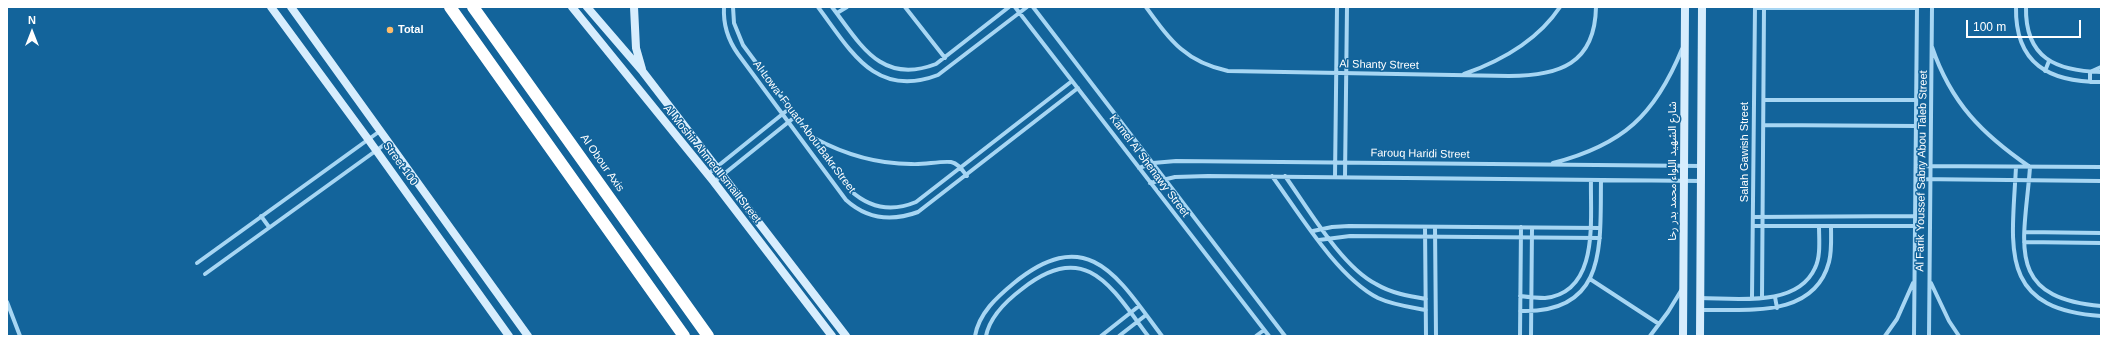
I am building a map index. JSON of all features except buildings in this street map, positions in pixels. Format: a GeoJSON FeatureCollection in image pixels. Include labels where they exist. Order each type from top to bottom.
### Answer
{"type":"FeatureCollection","features":[{"type":"Feature","properties":{"kind":"highway"},"geometry":{"type":"LineString","coordinates":[[450,7],[684,336]]}},
{"type":"Feature","properties":{"kind":"highway","name":"Al Obour Axis"},"geometry":{"type":"LineString","coordinates":[[473,7],[708,336]]}},
{"type":"Feature","properties":{"kind":"street","name":"Street 100"},"geometry":{"type":"LineString","coordinates":[[271,7],[376,150],[509,336]]}},
{"type":"Feature","properties":{"kind":"street","name":"Street 100"},"geometry":{"type":"LineString","coordinates":[[291,7],[528,336]]}},
{"type":"Feature","properties":{"kind":"street","name":"Al Moshir Ahmed Ismail Street"},"geometry":{"type":"LineString","coordinates":[[572,7],[708,174],[832,336]]}},
{"type":"Feature","properties":{"kind":"street","name":"Al Moshir Ahmed Ismail Street"},"geometry":{"type":"LineString","coordinates":[[588,7],[643,72],[846,336]]}},
{"type":"Feature","properties":{"kind":"street"},"geometry":{"type":"LineString","coordinates":[[634,7],[636,48],[643,72]]}},
{"type":"Feature","properties":{"kind":"street","name":"Al Lowa' Fouad Abou Bakr Street"},"geometry":{"type":"LineString","coordinates":[[724,7],[724,22],[732,46],[846,200],[859,210],[875,217],[889,219],[904,217],[918,212],[967,176],[1078,88]]}},
{"type":"Feature","properties":{"kind":"street","name":"Al Lowa' Fouad Abou Bakr Street"},"geometry":{"type":"LineString","coordinates":[[734,7],[734,23],[743,45],[851,190],[859,198],[878,207],[904,207],[916,202],[1072,81]]}},
{"type":"Feature","properties":{"kind":"street"},"geometry":{"type":"LineString","coordinates":[[818,7],[864,66],[877,75],[892,81],[908,82],[924,81],[938,75],[1027,7]]}},
{"type":"Feature","properties":{"kind":"street"},"geometry":{"type":"LineString","coordinates":[[832,7],[861,45],[882,64],[895,69],[909,71],[923,69],[945,58],[1009,7]]}},
{"type":"Feature","properties":{"kind":"street"},"geometry":{"type":"LineString","coordinates":[[837,13],[847,7]]}},
{"type":"Feature","properties":{"kind":"street"},"geometry":{"type":"LineString","coordinates":[[905,7],[945,58]]}},
{"type":"Feature","properties":{"kind":"street","name":"Kamel Al Shenawy Street"},"geometry":{"type":"LineString","coordinates":[[1015,7],[1269,336]]}},
{"type":"Feature","properties":{"kind":"street","name":"Kamel Al Shenawy Street"},"geometry":{"type":"LineString","coordinates":[[1032,7],[1285,336]]}},
{"type":"Feature","properties":{"kind":"street","name":"Al Shanty Street"},"geometry":{"type":"LineString","coordinates":[[1146,7],[1177,47],[1188,56],[1214,68],[1235,72],[1529,76],[1564,68],[1584,52],[1590,41],[1594,28],[1596,7]]}},
{"type":"Feature","properties":{"kind":"street"},"geometry":{"type":"LineString","coordinates":[[1335,177],[1337,7]]}},
{"type":"Feature","properties":{"kind":"street"},"geometry":{"type":"LineString","coordinates":[[1345,177],[1347,7]]}},
{"type":"Feature","properties":{"kind":"street"},"geometry":{"type":"LineString","coordinates":[[1460,75],[1484,67],[1529,40],[1544,27],[1560,7]]}},
{"type":"Feature","properties":{"kind":"street","name":"شارع الشهيد اللواء محمد بدر رخا"},"geometry":{"type":"LineString","coordinates":[[1683,336],[1685,7]]}},
{"type":"Feature","properties":{"kind":"street"},"geometry":{"type":"LineString","coordinates":[[1700,336],[1702,7]]}},
{"type":"Feature","properties":{"kind":"street","name":"Al Farik Youssef Sabry Abou Taleb Street"},"geometry":{"type":"LineString","coordinates":[[1929,336],[1932,7]]}},
{"type":"Feature","properties":{"kind":"street"},"geometry":{"type":"LineString","coordinates":[[2016,7],[2016,20],[2021,40],[2027,52],[2044,71],[2058,78],[2101,82]]}},
{"type":"Feature","properties":{"kind":"street"},"geometry":{"type":"LineString","coordinates":[[2026,7],[2030,36],[2038,50],[2049,61],[2062,68],[2101,72]]}},
{"type":"Feature","properties":{"kind":"street"},"geometry":{"type":"LineString","coordinates":[[1755,8],[1917,8]]}},
{"type":"Feature","properties":{"kind":"street","name":"Salah Gawish Street"},"geometry":{"type":"LineString","coordinates":[[1752,297],[1755,8]]}},
{"type":"Feature","properties":{"kind":"street","name":"Salah Gawish Street"},"geometry":{"type":"LineString","coordinates":[[1762,297],[1764,8]]}},
{"type":"Feature","properties":{"kind":"street","name":"Al Farik Youssef Sabry Abou Taleb Street"},"geometry":{"type":"LineString","coordinates":[[1914,336],[1917,8]]}},
{"type":"Feature","properties":{"kind":"street"},"geometry":{"type":"LineString","coordinates":[[2021,40],[2030,36]]}},
{"type":"Feature","properties":{"kind":"street"},"geometry":{"type":"LineString","coordinates":[[1548,165],[1579,156],[1599,148],[1634,124],[1649,109],[1662,91],[1685,43]]}},
{"type":"Feature","properties":{"kind":"street"},"geometry":{"type":"LineString","coordinates":[[1932,47],[1947,84],[1969,116],[1997,143],[2030,167]]}},
{"type":"Feature","properties":{"kind":"street"},"geometry":{"type":"LineString","coordinates":[[2044,71],[2049,61]]}},
{"type":"Feature","properties":{"kind":"street"},"geometry":{"type":"LineString","coordinates":[[2090,72],[2101,67]]}},
{"type":"Feature","properties":{"kind":"street"},"geometry":{"type":"LineString","coordinates":[[2090,72],[2090,82]]}},
{"type":"Feature","properties":{"kind":"street"},"geometry":{"type":"LineString","coordinates":[[1764,100],[1916,100]]}},
{"type":"Feature","properties":{"kind":"street"},"geometry":{"type":"LineString","coordinates":[[708,174],[790,108]]}},
{"type":"Feature","properties":{"kind":"street"},"geometry":{"type":"LineString","coordinates":[[714,182],[796,116]]}},
{"type":"Feature","properties":{"kind":"street"},"geometry":{"type":"LineString","coordinates":[[1764,125],[1916,126]]}},
{"type":"Feature","properties":{"kind":"street"},"geometry":{"type":"LineString","coordinates":[[196,263],[380,131]]}},
{"type":"Feature","properties":{"kind":"street"},"geometry":{"type":"LineString","coordinates":[[811,137],[839,150],[868,159],[912,164],[951,162],[960,168],[967,176]]}},
{"type":"Feature","properties":{"kind":"street"},"geometry":{"type":"LineString","coordinates":[[205,274],[388,142]]}},
{"type":"Feature","properties":{"kind":"street","name":"Farouq Haridi Street"},"geometry":{"type":"LineString","coordinates":[[1139,168],[1153,163],[1176,161],[1701,166]]}},
{"type":"Feature","properties":{"kind":"street"},"geometry":{"type":"LineString","coordinates":[[1916,166],[2101,168]]}},
{"type":"Feature","properties":{"kind":"street"},"geometry":{"type":"LineString","coordinates":[[2016,167],[2014,253],[2020,276],[2026,286],[2044,302],[2056,308],[2101,316]]}},
{"type":"Feature","properties":{"kind":"street"},"geometry":{"type":"LineString","coordinates":[[2030,167],[2024,242],[2025,262],[2029,272],[2042,289],[2061,299],[2101,306]]}},
{"type":"Feature","properties":{"kind":"street"},"geometry":{"type":"LineString","coordinates":[[1150,183],[1164,179],[1186,176],[1701,181]]}},
{"type":"Feature","properties":{"kind":"street"},"geometry":{"type":"LineString","coordinates":[[1272,176],[1341,268],[1370,293],[1388,302],[1426,310]]}},
{"type":"Feature","properties":{"kind":"street"},"geometry":{"type":"LineString","coordinates":[[1285,176],[1329,238],[1356,269],[1375,284],[1392,292],[1426,299]]}},
{"type":"Feature","properties":{"kind":"street"},"geometry":{"type":"LineString","coordinates":[[1916,179],[2101,181]]}},
{"type":"Feature","properties":{"kind":"street"},"geometry":{"type":"LineString","coordinates":[[1520,296],[1552,296],[1564,291],[1575,282],[1586,264],[1590,228],[1591,180]]}},
{"type":"Feature","properties":{"kind":"street"},"geometry":{"type":"LineString","coordinates":[[1520,311],[1549,310],[1564,304],[1577,295],[1590,279],[1597,262],[1600,238],[1601,180]]}},
{"type":"Feature","properties":{"kind":"street"},"geometry":{"type":"LineString","coordinates":[[261,216],[270,227]]}},
{"type":"Feature","properties":{"kind":"street"},"geometry":{"type":"LineString","coordinates":[[1753,217],[1915,216]]}},
{"type":"Feature","properties":{"kind":"street"},"geometry":{"type":"LineString","coordinates":[[1313,231],[1349,226],[1600,228]]}},
{"type":"Feature","properties":{"kind":"street"},"geometry":{"type":"LineString","coordinates":[[1753,226],[1915,226]]}},
{"type":"Feature","properties":{"kind":"street"},"geometry":{"type":"LineString","coordinates":[[1700,298],[1775,297],[1792,292],[1812,275],[1818,260],[1819,226]]}},
{"type":"Feature","properties":{"kind":"street"},"geometry":{"type":"LineString","coordinates":[[1700,310],[1777,308],[1797,302],[1806,296],[1822,280],[1829,260],[1831,226]]}},
{"type":"Feature","properties":{"kind":"street"},"geometry":{"type":"LineString","coordinates":[[1425,227],[1426,336]]}},
{"type":"Feature","properties":{"kind":"street"},"geometry":{"type":"LineString","coordinates":[[1435,227],[1436,336]]}},
{"type":"Feature","properties":{"kind":"street"},"geometry":{"type":"LineString","coordinates":[[1520,336],[1521,228]]}},
{"type":"Feature","properties":{"kind":"street"},"geometry":{"type":"LineString","coordinates":[[1531,336],[1532,228]]}},
{"type":"Feature","properties":{"kind":"street"},"geometry":{"type":"LineString","coordinates":[[2025,232],[2101,233]]}},
{"type":"Feature","properties":{"kind":"street"},"geometry":{"type":"LineString","coordinates":[[1319,240],[1350,236],[1600,238]]}},
{"type":"Feature","properties":{"kind":"street"},"geometry":{"type":"LineString","coordinates":[[2024,242],[2101,243]]}},
{"type":"Feature","properties":{"kind":"street"},"geometry":{"type":"LineString","coordinates":[[976,336],[981,318],[997,298],[1037,266],[1050,260],[1078,258],[1092,261],[1110,272],[1162,336]]}},
{"type":"Feature","properties":{"kind":"street"},"geometry":{"type":"LineString","coordinates":[[986,336],[991,321],[1004,305],[1020,290],[1042,275],[1065,268],[1078,268],[1091,272],[1102,278],[1112,287],[1148,336]]}},
{"type":"Feature","properties":{"kind":"street"},"geometry":{"type":"LineString","coordinates":[[1590,279],[1659,324]]}},
{"type":"Feature","properties":{"kind":"street"},"geometry":{"type":"LineString","coordinates":[[1884,336],[1907,300],[1915,279]]}},
{"type":"Feature","properties":{"kind":"street"},"geometry":{"type":"LineString","coordinates":[[1930,280],[1949,321],[1959,336]]}},
{"type":"Feature","properties":{"kind":"street"},"geometry":{"type":"LineString","coordinates":[[1650,336],[1683,286]]}},
{"type":"Feature","properties":{"kind":"street"},"geometry":{"type":"LineString","coordinates":[[1775,297],[1777,308]]}},
{"type":"Feature","properties":{"kind":"street"},"geometry":{"type":"LineString","coordinates":[[997,298],[1004,305]]}},
{"type":"Feature","properties":{"kind":"street"},"geometry":{"type":"LineString","coordinates":[[7,302],[20,336]]}},
{"type":"Feature","properties":{"kind":"street"},"geometry":{"type":"LineString","coordinates":[[1101,336],[1139,306]]}},
{"type":"Feature","properties":{"kind":"street"},"geometry":{"type":"LineString","coordinates":[[1119,336],[1146,315]]}},
{"type":"Feature","properties":{"kind":"street"},"geometry":{"type":"LineString","coordinates":[[1256,336],[1264,330]]}},
{"type":"Feature","properties":{"kind":"place","name":"Total"},"geometry":{"type":"Point","coordinates":[390,30]}}]}
